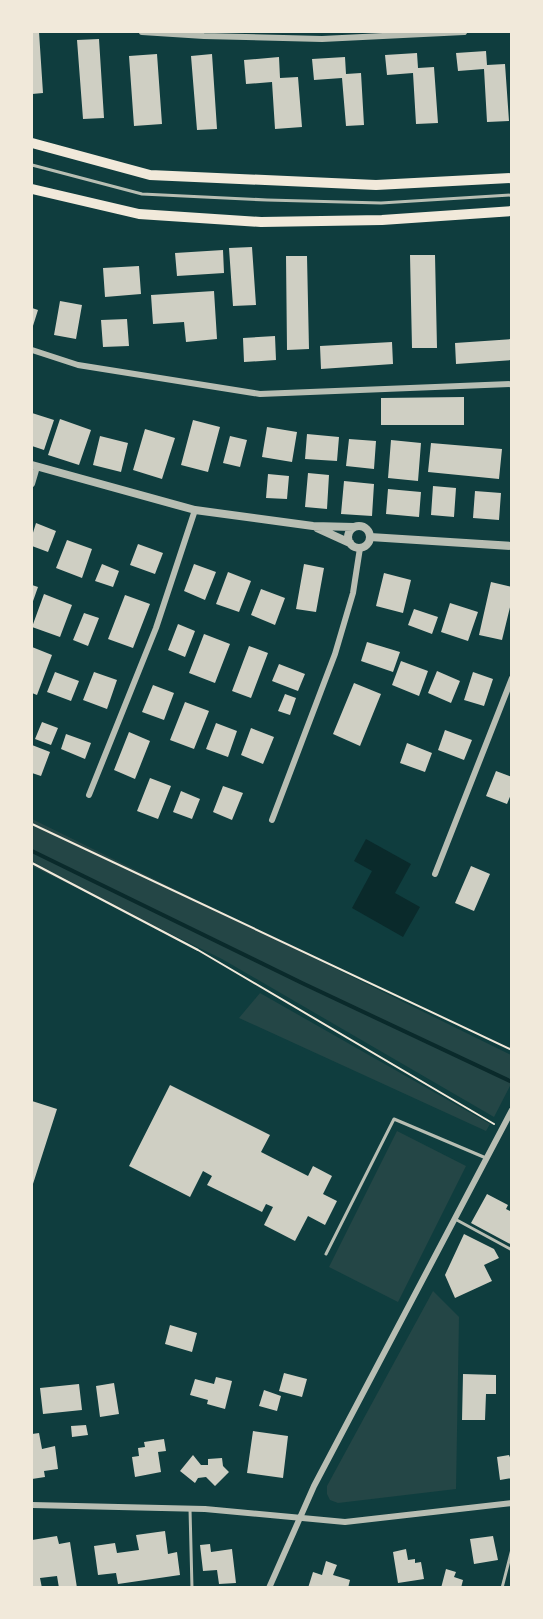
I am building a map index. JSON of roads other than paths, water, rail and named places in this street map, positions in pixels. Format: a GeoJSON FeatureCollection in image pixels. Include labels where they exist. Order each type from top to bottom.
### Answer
{"type":"FeatureCollection","features":[{"type":"Feature","properties":{"kind":"highway"},"geometry":{"type":"LineString","coordinates":[[32,143],[150,174],[376,185],[512,178]]}},
{"type":"Feature","properties":{"kind":"highway"},"geometry":{"type":"LineString","coordinates":[[32,189],[139,214],[261,222],[382,220],[512,211]]}},
{"type":"Feature","properties":{"kind":"street"},"geometry":{"type":"LineString","coordinates":[[142,32],[322,39],[464,32]]}},
{"type":"Feature","properties":{"kind":"street"},"geometry":{"type":"LineString","coordinates":[[32,350],[78,364],[260,394],[512,384]]}},
{"type":"Feature","properties":{"kind":"street"},"geometry":{"type":"LineString","coordinates":[[32,484],[34,466],[195,510],[313,526],[365,527],[370,537]]}},
{"type":"Feature","properties":{"kind":"street"},"geometry":{"type":"LineString","coordinates":[[89,795],[156,628],[195,510]]}},
{"type":"Feature","properties":{"kind":"street"},"geometry":{"type":"LineString","coordinates":[[313,526],[360,548]]}},
{"type":"Feature","properties":{"kind":"street"},"geometry":{"type":"LineString","coordinates":[[350,543],[348,536],[354,527]]}},
{"type":"Feature","properties":{"kind":"street"},"geometry":{"type":"LineString","coordinates":[[370,537],[512,546]]}},
{"type":"Feature","properties":{"kind":"street"},"geometry":{"type":"LineString","coordinates":[[360,548],[366,545],[370,537]]}},
{"type":"Feature","properties":{"kind":"street"},"geometry":{"type":"LineString","coordinates":[[272,820],[335,654],[353,593],[360,548]]}},
{"type":"Feature","properties":{"kind":"street"},"geometry":{"type":"LineString","coordinates":[[435,874],[512,678]]}},
{"type":"Feature","properties":{"kind":"street"},"geometry":{"type":"LineString","coordinates":[[269,1587],[298,1519],[335,1445],[512,1110]]}},
{"type":"Feature","properties":{"kind":"street"},"geometry":{"type":"LineString","coordinates":[[32,1505],[190,1509],[298,1519],[355,1521],[512,1503]]}},
{"type":"Feature","properties":{"kind":"lane"},"geometry":{"type":"LineString","coordinates":[[32,165],[142,194],[267,200],[381,202],[512,195]]}},
{"type":"Feature","properties":{"kind":"lane"},"geometry":{"type":"LineString","coordinates":[[326,1254],[394,1119],[486,1158]]}},
{"type":"Feature","properties":{"kind":"lane"},"geometry":{"type":"LineString","coordinates":[[454,1219],[512,1250]]}},
{"type":"Feature","properties":{"kind":"lane"},"geometry":{"type":"LineString","coordinates":[[190,1509],[192,1587]]}},
{"type":"Feature","properties":{"kind":"lane"},"geometry":{"type":"LineString","coordinates":[[502,1587],[512,1549]]}},
{"type":"Feature","properties":{"kind":"waterway"},"geometry":{"type":"LineString","coordinates":[[32,851],[302,983],[512,1082]]}}]}
